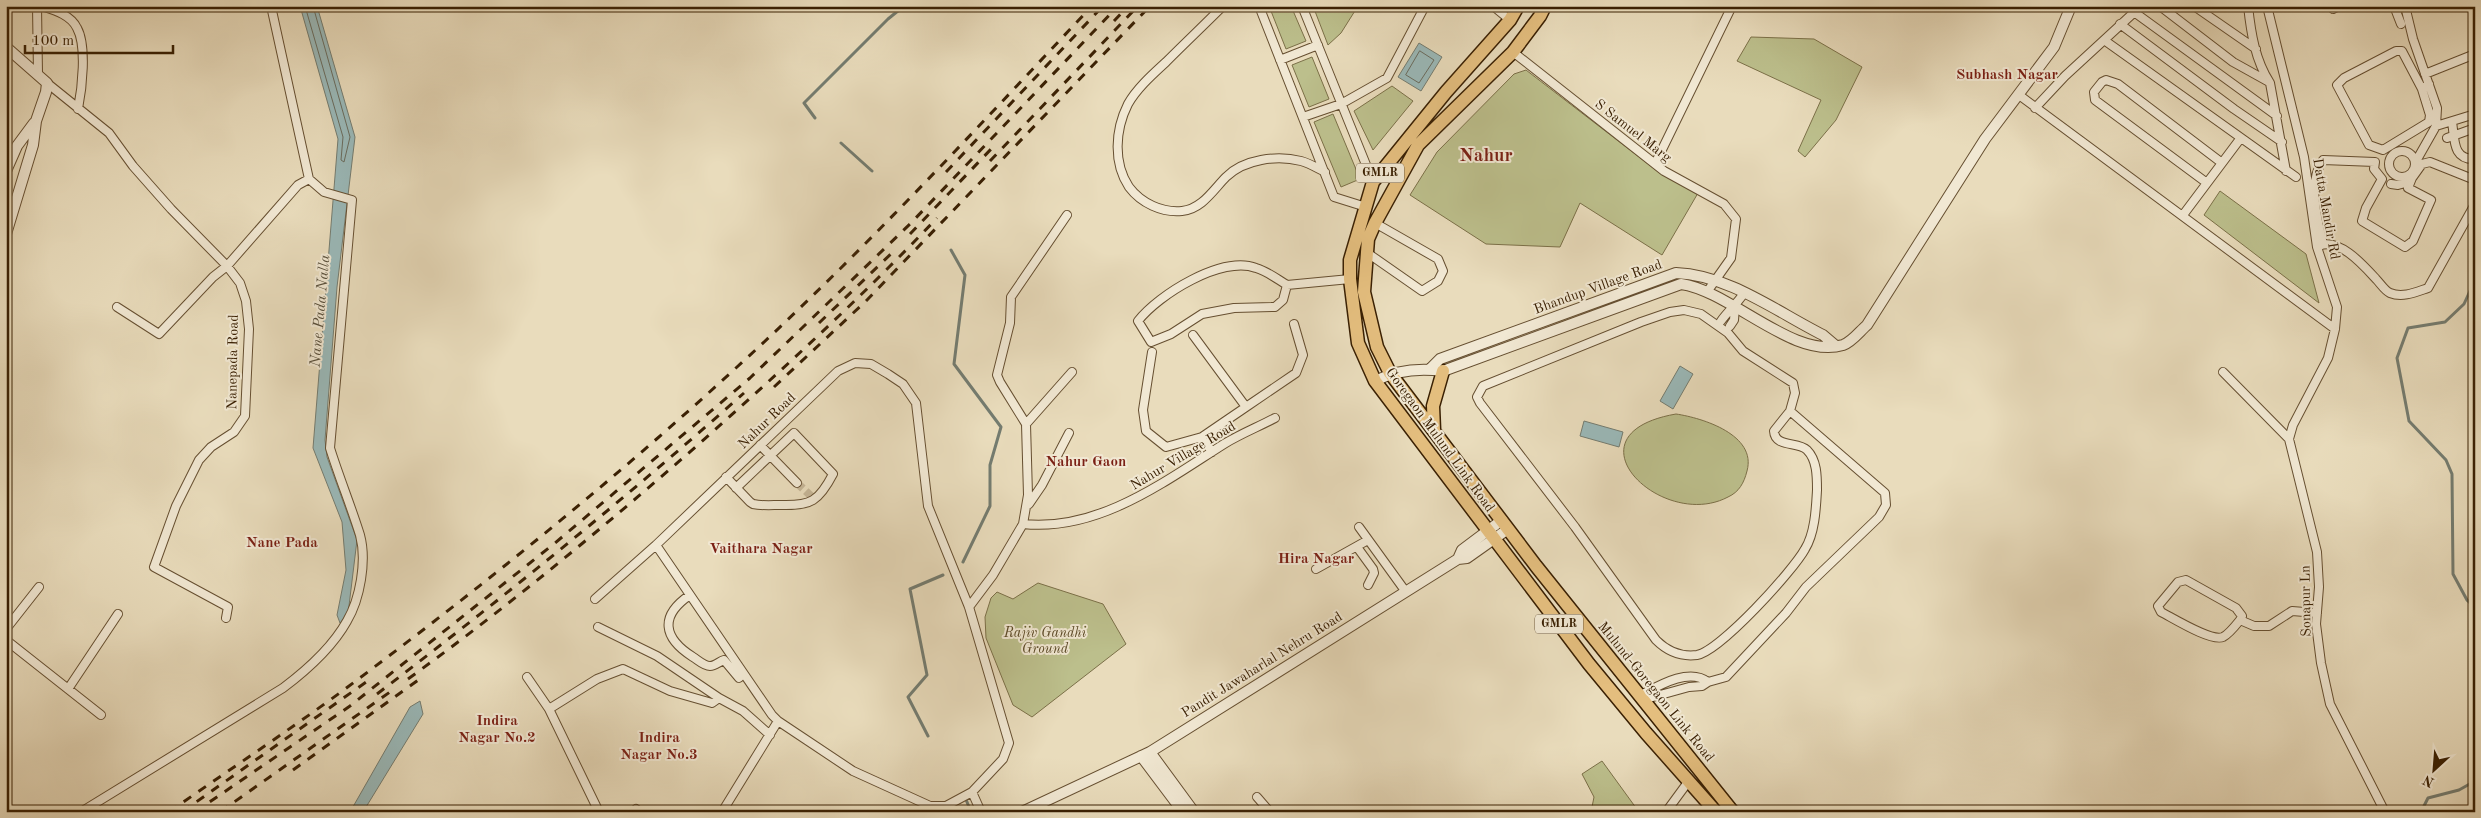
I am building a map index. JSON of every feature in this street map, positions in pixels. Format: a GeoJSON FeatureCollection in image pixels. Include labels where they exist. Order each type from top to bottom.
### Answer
{"type":"FeatureCollection","features":[{"type":"Feature","properties":{"kind":"main road","name":"Goregaon Mulund Link Road"},"geometry":{"type":"LineString","coordinates":[[1491,534],[1375,381],[1358,343],[1350,279],[1350,260],[1373,182],[1440,99],[1510,20],[1518,6]]}},
{"type":"Feature","properties":{"kind":"main road","name":"Goregaon Mulund Link Road"},"geometry":{"type":"LineString","coordinates":[[1505,524],[1390,373],[1377,347],[1364,292],[1366,252],[1368,239],[1375,223],[1418,145],[1512,52],[1543,11]]}},
{"type":"Feature","properties":{"kind":"main road"},"geometry":{"type":"LineString","coordinates":[[1434,430],[1433,406],[1436,370]]}},
{"type":"Feature","properties":{"kind":"main road","name":"Mulund-Goregaon Link Road"},"geometry":{"type":"LineString","coordinates":[[1505,524],[1640,698],[1733,812]]}},
{"type":"Feature","properties":{"kind":"main road","name":"GMLR"},"geometry":{"type":"LineString","coordinates":[[1491,534],[1589,664],[1688,782],[1716,812]]}},
{"type":"Feature","properties":{"kind":"street"},"geometry":{"type":"LineString","coordinates":[[37,6],[38,74]]}},
{"type":"Feature","properties":{"kind":"street"},"geometry":{"type":"LineString","coordinates":[[42,6],[69,18],[77,28],[81,43],[82,86],[78,109]]}},
{"type":"Feature","properties":{"kind":"street"},"geometry":{"type":"LineString","coordinates":[[81,812],[284,688],[308,669],[347,621],[358,592],[362,566],[360,537],[330,448],[352,200],[324,192],[309,179],[271,6]]}},
{"type":"Feature","properties":{"kind":"street"},"geometry":{"type":"LineString","coordinates":[[1223,6],[1145,82],[1128,104],[1116,153],[1122,176],[1132,190],[1151,206],[1166,211],[1183,211],[1199,205],[1228,175],[1250,163],[1276,158],[1302,161],[1325,172]]}},
{"type":"Feature","properties":{"kind":"street"},"geometry":{"type":"LineString","coordinates":[[1259,6],[1334,196],[1366,207]]}},
{"type":"Feature","properties":{"kind":"street"},"geometry":{"type":"LineString","coordinates":[[1302,6],[1373,182]]}},
{"type":"Feature","properties":{"kind":"street"},"geometry":{"type":"LineString","coordinates":[[1303,117],[1341,104],[1387,78],[1425,6]]}},
{"type":"Feature","properties":{"kind":"street"},"geometry":{"type":"LineString","coordinates":[[1493,6],[1510,20]]}},
{"type":"Feature","properties":{"kind":"street"},"geometry":{"type":"LineString","coordinates":[[1543,11],[1552,6]]}},
{"type":"Feature","properties":{"kind":"street"},"geometry":{"type":"LineString","coordinates":[[1655,164],[1732,6]]}},
{"type":"Feature","properties":{"kind":"street"},"geometry":{"type":"LineString","coordinates":[[1836,346],[1845,344],[1867,325],[1985,139],[2019,95],[2033,72],[2054,47],[2071,6]]}},
{"type":"Feature","properties":{"kind":"street"},"geometry":{"type":"LineString","coordinates":[[2160,6],[2233,62],[2270,83]]}},
{"type":"Feature","properties":{"kind":"street"},"geometry":{"type":"LineString","coordinates":[[2194,6],[2256,50]]}},
{"type":"Feature","properties":{"kind":"street"},"geometry":{"type":"LineString","coordinates":[[2248,6],[2256,50],[2263,72],[2270,83],[2286,171]]}},
{"type":"Feature","properties":{"kind":"street","name":"Datta Mandir Rd"},"geometry":{"type":"LineString","coordinates":[[2267,6],[2304,157],[2319,243],[2337,307],[2335,329],[2328,358],[2293,425],[2289,439]]}},
{"type":"Feature","properties":{"kind":"street"},"geometry":{"type":"LineString","coordinates":[[2394,6],[2436,100],[2436,126],[2409,182],[2408,188],[2431,200],[2413,241],[2405,247],[2401,246],[2362,220],[2366,208],[2382,179],[2376,171],[2375,162],[2323,160],[2317,168],[2314,185],[2319,243],[2334,244],[2344,250],[2389,293],[2405,295],[2416,293],[2428,288],[2475,204]]}},
{"type":"Feature","properties":{"kind":"street"},"geometry":{"type":"LineString","coordinates":[[2405,6],[2405,28]]}},
{"type":"Feature","properties":{"kind":"street"},"geometry":{"type":"LineString","coordinates":[[2036,108],[2137,9],[2277,116]]}},
{"type":"Feature","properties":{"kind":"street"},"geometry":{"type":"LineString","coordinates":[[2120,24],[2234,109],[2282,142]]}},
{"type":"Feature","properties":{"kind":"street"},"geometry":{"type":"LineString","coordinates":[[2104,40],[2240,139],[2296,177]]}},
{"type":"Feature","properties":{"kind":"street"},"geometry":{"type":"LineString","coordinates":[[1280,60],[1318,45]]}},
{"type":"Feature","properties":{"kind":"street"},"geometry":{"type":"LineString","coordinates":[[6,47],[47,83],[46,92],[36,121],[33,145],[6,234]]}},
{"type":"Feature","properties":{"kind":"street"},"geometry":{"type":"LineString","coordinates":[[2396,51],[2402,51],[2422,89],[2430,115],[2428,122],[2383,150],[2368,145],[2337,85],[2396,51]]}},
{"type":"Feature","properties":{"kind":"street","name":"S Samuel Marg"},"geometry":{"type":"LineString","coordinates":[[1512,52],[1655,164],[1724,204],[1736,219],[1731,258],[1706,292]]}},
{"type":"Feature","properties":{"kind":"street"},"geometry":{"type":"LineString","coordinates":[[2425,74],[2475,54]]}},
{"type":"Feature","properties":{"kind":"street"},"geometry":{"type":"LineString","coordinates":[[2207,183],[2095,100],[2094,92],[2102,82],[2112,81],[2222,163]]}},
{"type":"Feature","properties":{"kind":"street","name":"Nanepada Road"},"geometry":{"type":"LineString","coordinates":[[47,83],[109,133],[133,166],[227,266],[240,283],[246,301],[248,329],[245,416],[234,432],[211,447],[199,460],[176,506],[154,567],[228,607],[226,618]]}},
{"type":"Feature","properties":{"kind":"street"},"geometry":{"type":"LineString","coordinates":[[2422,89],[2429,84]]}},
{"type":"Feature","properties":{"kind":"street"},"geometry":{"type":"LineString","coordinates":[[2019,95],[2335,329]]}},
{"type":"Feature","properties":{"kind":"street"},"geometry":{"type":"LineString","coordinates":[[2436,126],[2475,114]]}},
{"type":"Feature","properties":{"kind":"street"},"geometry":{"type":"LineString","coordinates":[[6,172],[17,146],[36,121]]}},
{"type":"Feature","properties":{"kind":"street"},"geometry":{"type":"LineString","coordinates":[[2452,122],[2451,137],[2455,149],[2461,156],[2475,159]]}},
{"type":"Feature","properties":{"kind":"street"},"geometry":{"type":"LineString","coordinates":[[2451,137],[2475,128]]}},
{"type":"Feature","properties":{"kind":"street"},"geometry":{"type":"LineString","coordinates":[[2183,215],[2240,139]]}},
{"type":"Feature","properties":{"kind":"street"},"geometry":{"type":"LineString","coordinates":[[2418,163],[2406,177],[2394,175],[2389,168],[2390,160],[2400,152],[2411,156],[2418,163],[2430,162],[2475,180]]}},
{"type":"Feature","properties":{"kind":"street"},"geometry":{"type":"LineString","coordinates":[[2376,171],[2389,168]]}},
{"type":"Feature","properties":{"kind":"street"},"geometry":{"type":"LineString","coordinates":[[117,307],[159,334],[213,277],[227,266],[298,185],[309,179]]}},
{"type":"Feature","properties":{"kind":"street"},"geometry":{"type":"LineString","coordinates":[[2391,184],[2398,185],[2409,182]]}},
{"type":"Feature","properties":{"kind":"street"},"geometry":{"type":"LineString","coordinates":[[969,607],[994,576],[1023,524],[1028,495],[1026,424],[1000,382],[998,375],[1010,323],[1012,298],[1066,215]]}},
{"type":"Feature","properties":{"kind":"street"},"geometry":{"type":"LineString","coordinates":[[1366,252],[1422,291],[1438,281],[1443,271],[1438,259],[1375,223]]}},
{"type":"Feature","properties":{"kind":"street"},"geometry":{"type":"LineString","coordinates":[[1287,285],[1282,300],[1275,307],[1234,308],[1202,314],[1171,334],[1151,342],[1138,321],[1146,310],[1172,290],[1228,265],[1255,267],[1287,285],[1350,279]]}},
{"type":"Feature","properties":{"kind":"street","name":"Bhandup Village Road"},"geometry":{"type":"LineString","coordinates":[[1390,373],[1436,370],[1440,359],[1676,273],[1716,280],[1823,336],[1836,346]]}},
{"type":"Feature","properties":{"kind":"street"},"geometry":{"type":"LineString","coordinates":[[1436,370],[1484,355],[1665,290],[1661,278]]}},
{"type":"Feature","properties":{"kind":"street","name":"Bhandup Village Road"},"geometry":{"type":"LineString","coordinates":[[1665,290],[1681,284],[1694,286],[1803,342],[1823,348],[1836,346]]}},
{"type":"Feature","properties":{"kind":"street"},"geometry":{"type":"LineString","coordinates":[[1633,288],[1637,300]]}},
{"type":"Feature","properties":{"kind":"street"},"geometry":{"type":"LineString","coordinates":[[1721,322],[1726,314],[1735,308],[1744,293]]}},
{"type":"Feature","properties":{"kind":"street"},"geometry":{"type":"LineString","coordinates":[[1587,305],[1592,316]]}},
{"type":"Feature","properties":{"kind":"street"},"geometry":{"type":"LineString","coordinates":[[1730,326],[1734,320],[1735,308]]}},
{"type":"Feature","properties":{"kind":"street"},"geometry":{"type":"LineString","coordinates":[[1684,310],[1701,314],[1728,333],[1742,351],[1793,383],[1795,393],[1790,411],[1774,431],[1774,435],[1780,442],[1800,445],[1806,449],[1816,468],[1817,491],[1812,534],[1806,548],[1748,617],[1706,651],[1698,655],[1685,654],[1664,648],[1656,640],[1477,397],[1483,386],[1624,329],[1670,312],[1684,310]]}},
{"type":"Feature","properties":{"kind":"street"},"geometry":{"type":"LineString","coordinates":[[1542,321],[1545,332]]}},
{"type":"Feature","properties":{"kind":"street"},"geometry":{"type":"LineString","coordinates":[[1152,352],[1144,410],[1146,430],[1166,447],[1202,437],[1296,373],[1303,355],[1294,324]]}},
{"type":"Feature","properties":{"kind":"street"},"geometry":{"type":"LineString","coordinates":[[1517,330],[1522,340]]}},
{"type":"Feature","properties":{"kind":"street"},"geometry":{"type":"LineString","coordinates":[[1194,334],[1246,407]]}},
{"type":"Feature","properties":{"kind":"street"},"geometry":{"type":"LineString","coordinates":[[1480,344],[1484,355]]}},
{"type":"Feature","properties":{"kind":"street","name":"Nahur Road"},"geometry":{"type":"LineString","coordinates":[[855,363],[870,364],[904,384],[916,403],[928,506],[969,607],[1009,743],[1003,760],[972,792],[946,806],[930,806],[853,771],[778,722],[736,668],[656,545],[760,445],[838,371],[855,363]]}},
{"type":"Feature","properties":{"kind":"street"},"geometry":{"type":"LineString","coordinates":[[1026,424],[1072,372]]}},
{"type":"Feature","properties":{"kind":"street"},"geometry":{"type":"LineString","coordinates":[[2222,372],[2289,439]]}},
{"type":"Feature","properties":{"kind":"street"},"geometry":{"type":"LineString","coordinates":[[1375,381],[1390,373]]}},
{"type":"Feature","properties":{"kind":"street"},"geometry":{"type":"LineString","coordinates":[[1640,698],[1702,686],[1708,682],[1726,677],[1786,613],[1806,587],[1879,517],[1886,505],[1888,498],[1880,487],[1790,411]]}},
{"type":"Feature","properties":{"kind":"street","name":"Nahur Village Road"},"geometry":{"type":"LineString","coordinates":[[1023,524],[1042,526],[1069,522],[1131,502],[1212,452],[1275,418]]}},
{"type":"Feature","properties":{"kind":"street"},"geometry":{"type":"LineString","coordinates":[[1026,508],[1042,485],[1069,432]]}},
{"type":"Feature","properties":{"kind":"street"},"geometry":{"type":"LineString","coordinates":[[726,478],[736,488],[756,505],[800,506],[826,487],[833,474],[794,433],[736,488]]}},
{"type":"Feature","properties":{"kind":"street"},"geometry":{"type":"LineString","coordinates":[[1202,437],[1212,452]]}},
{"type":"Feature","properties":{"kind":"street","name":"Sonapur Ln"},"geometry":{"type":"LineString","coordinates":[[2289,439],[2317,552],[2319,587],[2317,613],[2321,663],[2330,704],[2385,812]]}},
{"type":"Feature","properties":{"kind":"street"},"geometry":{"type":"LineString","coordinates":[[760,445],[797,483]]}},
{"type":"Feature","properties":{"kind":"street"},"geometry":{"type":"LineString","coordinates":[[1491,534],[1505,524]]}},
{"type":"Feature","properties":{"kind":"street"},"geometry":{"type":"LineString","coordinates":[[1359,527],[1406,592]]}},
{"type":"Feature","properties":{"kind":"street","name":"Pandit Jawaharlal Nehru Road"},"geometry":{"type":"LineString","coordinates":[[1022,812],[1146,754],[1458,559],[1467,558],[1491,534]]}},
{"type":"Feature","properties":{"kind":"street"},"geometry":{"type":"LineString","coordinates":[[1316,569],[1368,540]]}},
{"type":"Feature","properties":{"kind":"street"},"geometry":{"type":"LineString","coordinates":[[595,599],[656,545]]}},
{"type":"Feature","properties":{"kind":"street"},"geometry":{"type":"LineString","coordinates":[[1357,547],[1373,569],[1374,573],[1368,585]]}},
{"type":"Feature","properties":{"kind":"street"},"geometry":{"type":"LineString","coordinates":[[1373,569],[1384,562]]}},
{"type":"Feature","properties":{"kind":"street"},"geometry":{"type":"LineString","coordinates":[[2186,580],[2236,608],[2242,616],[2240,620],[2224,637],[2212,637],[2161,612],[2158,606],[2178,582],[2186,580]]}},
{"type":"Feature","properties":{"kind":"street"},"geometry":{"type":"LineString","coordinates":[[6,629],[39,587]]}},
{"type":"Feature","properties":{"kind":"street"},"geometry":{"type":"LineString","coordinates":[[690,595],[678,603],[669,615],[668,622],[674,640],[680,649],[705,665],[712,666],[724,660],[736,668],[739,678]]}},
{"type":"Feature","properties":{"kind":"street"},"geometry":{"type":"LineString","coordinates":[[2240,620],[2254,626],[2269,626],[2292,611],[2317,613]]}},
{"type":"Feature","properties":{"kind":"street"},"geometry":{"type":"LineString","coordinates":[[68,689],[118,614]]}},
{"type":"Feature","properties":{"kind":"street"},"geometry":{"type":"LineString","coordinates":[[598,627],[657,656],[719,698],[743,711],[770,735]]}},
{"type":"Feature","properties":{"kind":"street"},"geometry":{"type":"LineString","coordinates":[[6,640],[101,715]]}},
{"type":"Feature","properties":{"kind":"street"},"geometry":{"type":"LineString","coordinates":[[549,709],[597,679],[623,669],[670,691],[712,703],[719,698]]}},
{"type":"Feature","properties":{"kind":"street"},"geometry":{"type":"LineString","coordinates":[[527,677],[549,709],[600,812]]}},
{"type":"Feature","properties":{"kind":"street"},"geometry":{"type":"LineString","coordinates":[[722,812],[778,722]]}},
{"type":"Feature","properties":{"kind":"street"},"geometry":{"type":"LineString","coordinates":[[1146,754],[1175,794],[1194,812]]}},
{"type":"Feature","properties":{"kind":"street"},"geometry":{"type":"LineString","coordinates":[[1666,812],[1688,782]]}},
{"type":"Feature","properties":{"kind":"street"},"geometry":{"type":"LineString","coordinates":[[972,792],[980,812]]}},
{"type":"Feature","properties":{"kind":"street"},"geometry":{"type":"LineString","coordinates":[[1175,794],[1183,812]]}},
{"type":"Feature","properties":{"kind":"street"},"geometry":{"type":"LineString","coordinates":[[1257,798],[1270,812]]}},
{"type":"Feature","properties":{"kind":"street"},"geometry":{"type":"LineString","coordinates":[[633,812],[636,809],[640,812]]}},
{"type":"Feature","properties":{"kind":"green space"},"geometry":{"type":"Polygon","coordinates":[[[1269,6],[1291,6],[1306,41],[1286,49],[1269,6]]]}},
{"type":"Feature","properties":{"kind":"green space"},"geometry":{"type":"Polygon","coordinates":[[[1313,6],[1358,6],[1341,33],[1328,45],[1313,6]]]}},
{"type":"Feature","properties":{"kind":"green space"},"geometry":{"type":"Polygon","coordinates":[[[1751,37],[1814,39],[1862,67],[1836,120],[1805,157],[1798,151],[1821,100],[1737,61],[1751,37]]]}},
{"type":"Feature","properties":{"kind":"green space"},"geometry":{"type":"Polygon","coordinates":[[[1312,57],[1329,99],[1309,107],[1292,65],[1312,57]]]}},
{"type":"Feature","properties":{"kind":"green space"},"geometry":{"type":"Polygon","coordinates":[[[1526,70],[1656,170],[1698,193],[1662,255],[1580,203],[1560,247],[1486,244],[1410,195],[1437,152],[1514,74],[1526,70]]]}},
{"type":"Feature","properties":{"kind":"green space"},"geometry":{"type":"Polygon","coordinates":[[[1392,86],[1413,101],[1373,150],[1354,111],[1392,86]]]}},
{"type":"Feature","properties":{"kind":"green space"},"geometry":{"type":"Polygon","coordinates":[[[1333,114],[1360,179],[1341,187],[1314,122],[1333,114]]]}},
{"type":"Feature","properties":{"kind":"green space"},"geometry":{"type":"Polygon","coordinates":[[[2220,191],[2306,254],[2319,303],[2204,215],[2220,191]]]}},
{"type":"Feature","properties":{"kind":"green space"},"geometry":{"type":"Polygon","coordinates":[[[1676,414],[1713,424],[1736,438],[1744,447],[1748,458],[1747,471],[1740,487],[1735,493],[1728,497],[1702,504],[1676,502],[1652,491],[1634,476],[1625,458],[1626,440],[1643,425],[1676,414]]]}},
{"type":"Feature","properties":{"kind":"green space","name":"Rajiv Gandhi Ground"},"geometry":{"type":"Polygon","coordinates":[[[1038,583],[1103,604],[1126,644],[1032,717],[1013,705],[986,638],[985,617],[991,598],[997,592],[1013,599],[1038,583]]]}},
{"type":"Feature","properties":{"kind":"green space"},"geometry":{"type":"Polygon","coordinates":[[[1602,761],[1639,812],[1591,812],[1594,797],[1582,774],[1602,761]]]}},
{"type":"Feature","properties":{"kind":"water"},"geometry":{"type":"Polygon","coordinates":[[[300,6],[317,6],[355,137],[337,287],[325,440],[327,457],[357,540],[348,614],[340,623],[337,615],[346,570],[342,522],[313,448],[338,139],[300,6]]]}},
{"type":"Feature","properties":{"kind":"water"},"geometry":{"type":"Polygon","coordinates":[[[1419,43],[1442,57],[1421,91],[1398,77],[1419,43]]]}},
{"type":"Feature","properties":{"kind":"water"},"geometry":{"type":"Polygon","coordinates":[[[1680,366],[1693,374],[1673,409],[1660,401],[1680,366]]]}},
{"type":"Feature","properties":{"kind":"water"},"geometry":{"type":"Polygon","coordinates":[[[1584,421],[1623,432],[1619,447],[1580,436],[1584,421]]]}},
{"type":"Feature","properties":{"kind":"water"},"geometry":{"type":"Polygon","coordinates":[[[420,701],[423,714],[363,812],[350,812],[410,707],[420,701]]]}},
{"type":"Feature","properties":{"kind":"waterway"},"geometry":{"type":"LineString","coordinates":[[815,118],[804,103],[888,19],[904,6]]}},
{"type":"Feature","properties":{"kind":"waterway"},"geometry":{"type":"LineString","coordinates":[[841,143],[872,171]]}},
{"type":"Feature","properties":{"kind":"waterway"},"geometry":{"type":"LineString","coordinates":[[951,250],[965,275],[954,364],[1001,427],[990,465],[990,506],[963,562]]}},
{"type":"Feature","properties":{"kind":"waterway"},"geometry":{"type":"LineString","coordinates":[[2475,280],[2464,304],[2445,322],[2408,328],[2397,358],[2409,421],[2446,460],[2452,474],[2453,574],[2467,600],[2475,607]]}},
{"type":"Feature","properties":{"kind":"waterway"},"geometry":{"type":"LineString","coordinates":[[928,736],[908,697],[927,675],[910,589],[943,575]]}},
{"type":"Feature","properties":{"kind":"waterway"},"geometry":{"type":"LineString","coordinates":[[2421,812],[2428,798],[2459,790],[2475,781]]}},
{"type":"Feature","properties":{"kind":"waterway"},"geometry":{"type":"LineString","coordinates":[[965,797],[971,812]]}},
{"type":"Feature","properties":{"kind":"tunnel"},"geometry":{"type":"LineString","coordinates":[[797,483],[812,497]]}},
{"type":"Feature","properties":{"kind":"railway"},"geometry":{"type":"LineString","coordinates":[[169,812],[320,707],[392,653],[494,575],[642,452],[737,367],[829,280],[918,190],[1092,6]]}},
{"type":"Feature","properties":{"kind":"railway"},"geometry":{"type":"LineString","coordinates":[[946,172],[1103,6]]}},
{"type":"Feature","properties":{"kind":"railway"},"geometry":{"type":"LineString","coordinates":[[195,812],[350,706],[555,543],[750,378],[911,223],[1118,6]]}},
{"type":"Feature","properties":{"kind":"railway"},"geometry":{"type":"LineString","coordinates":[[1114,21],[1128,6]]}},
{"type":"Feature","properties":{"kind":"railway"},"geometry":{"type":"LineString","coordinates":[[990,161],[1138,6]]}},
{"type":"Feature","properties":{"kind":"railway"},"geometry":{"type":"LineString","coordinates":[[774,387],[866,301],[1150,6]]}},
{"type":"Feature","properties":{"kind":"railway"},"geometry":{"type":"LineString","coordinates":[[910,234],[993,147]]}},
{"type":"Feature","properties":{"kind":"railway"},"geometry":{"type":"LineString","coordinates":[[408,679],[556,565],[699,444],[821,333],[937,218]]}},
{"type":"Feature","properties":{"kind":"railway"},"geometry":{"type":"LineString","coordinates":[[819,323],[895,250]]}},
{"type":"Feature","properties":{"kind":"railway"},"geometry":{"type":"LineString","coordinates":[[377,694],[564,547],[744,393]]}},
{"type":"Feature","properties":{"kind":"railway"},"geometry":{"type":"LineString","coordinates":[[293,770],[421,678]]}},
{"type":"Feature","properties":{"kind":"railway"},"geometry":{"type":"LineString","coordinates":[[182,812],[369,680]]}},
{"type":"Feature","properties":{"kind":"railway"},"geometry":{"type":"LineString","coordinates":[[220,812],[390,692]]}},
{"type":"Feature","properties":{"kind":"district","name":"Subhash Nagar"},"geometry":{"type":"Point","coordinates":[2007,75]}},
{"type":"Feature","properties":{"kind":"district","name":"Nahur"},"geometry":{"type":"Point","coordinates":[1486,156]}},
{"type":"Feature","properties":{"kind":"district","name":"Nahur Gaon"},"geometry":{"type":"Point","coordinates":[1086,462]}},
{"type":"Feature","properties":{"kind":"district","name":"Nane Pada"},"geometry":{"type":"Point","coordinates":[282,543]}},
{"type":"Feature","properties":{"kind":"district","name":"Vaithara Nagar"},"geometry":{"type":"Point","coordinates":[761,549]}},
{"type":"Feature","properties":{"kind":"district","name":"Hira Nagar"},"geometry":{"type":"Point","coordinates":[1316,559]}},
{"type":"Feature","properties":{"kind":"district","name":"Indira Nagar No.2"},"geometry":{"type":"Point","coordinates":[497,730]}},
{"type":"Feature","properties":{"kind":"district","name":"Indira Nagar No.3"},"geometry":{"type":"Point","coordinates":[659,746]}},
{"type":"Feature","properties":{"kind":"water label","name":"Nane Pada Nalla"},"geometry":{"type":"Point","coordinates":[321,311]}}]}
